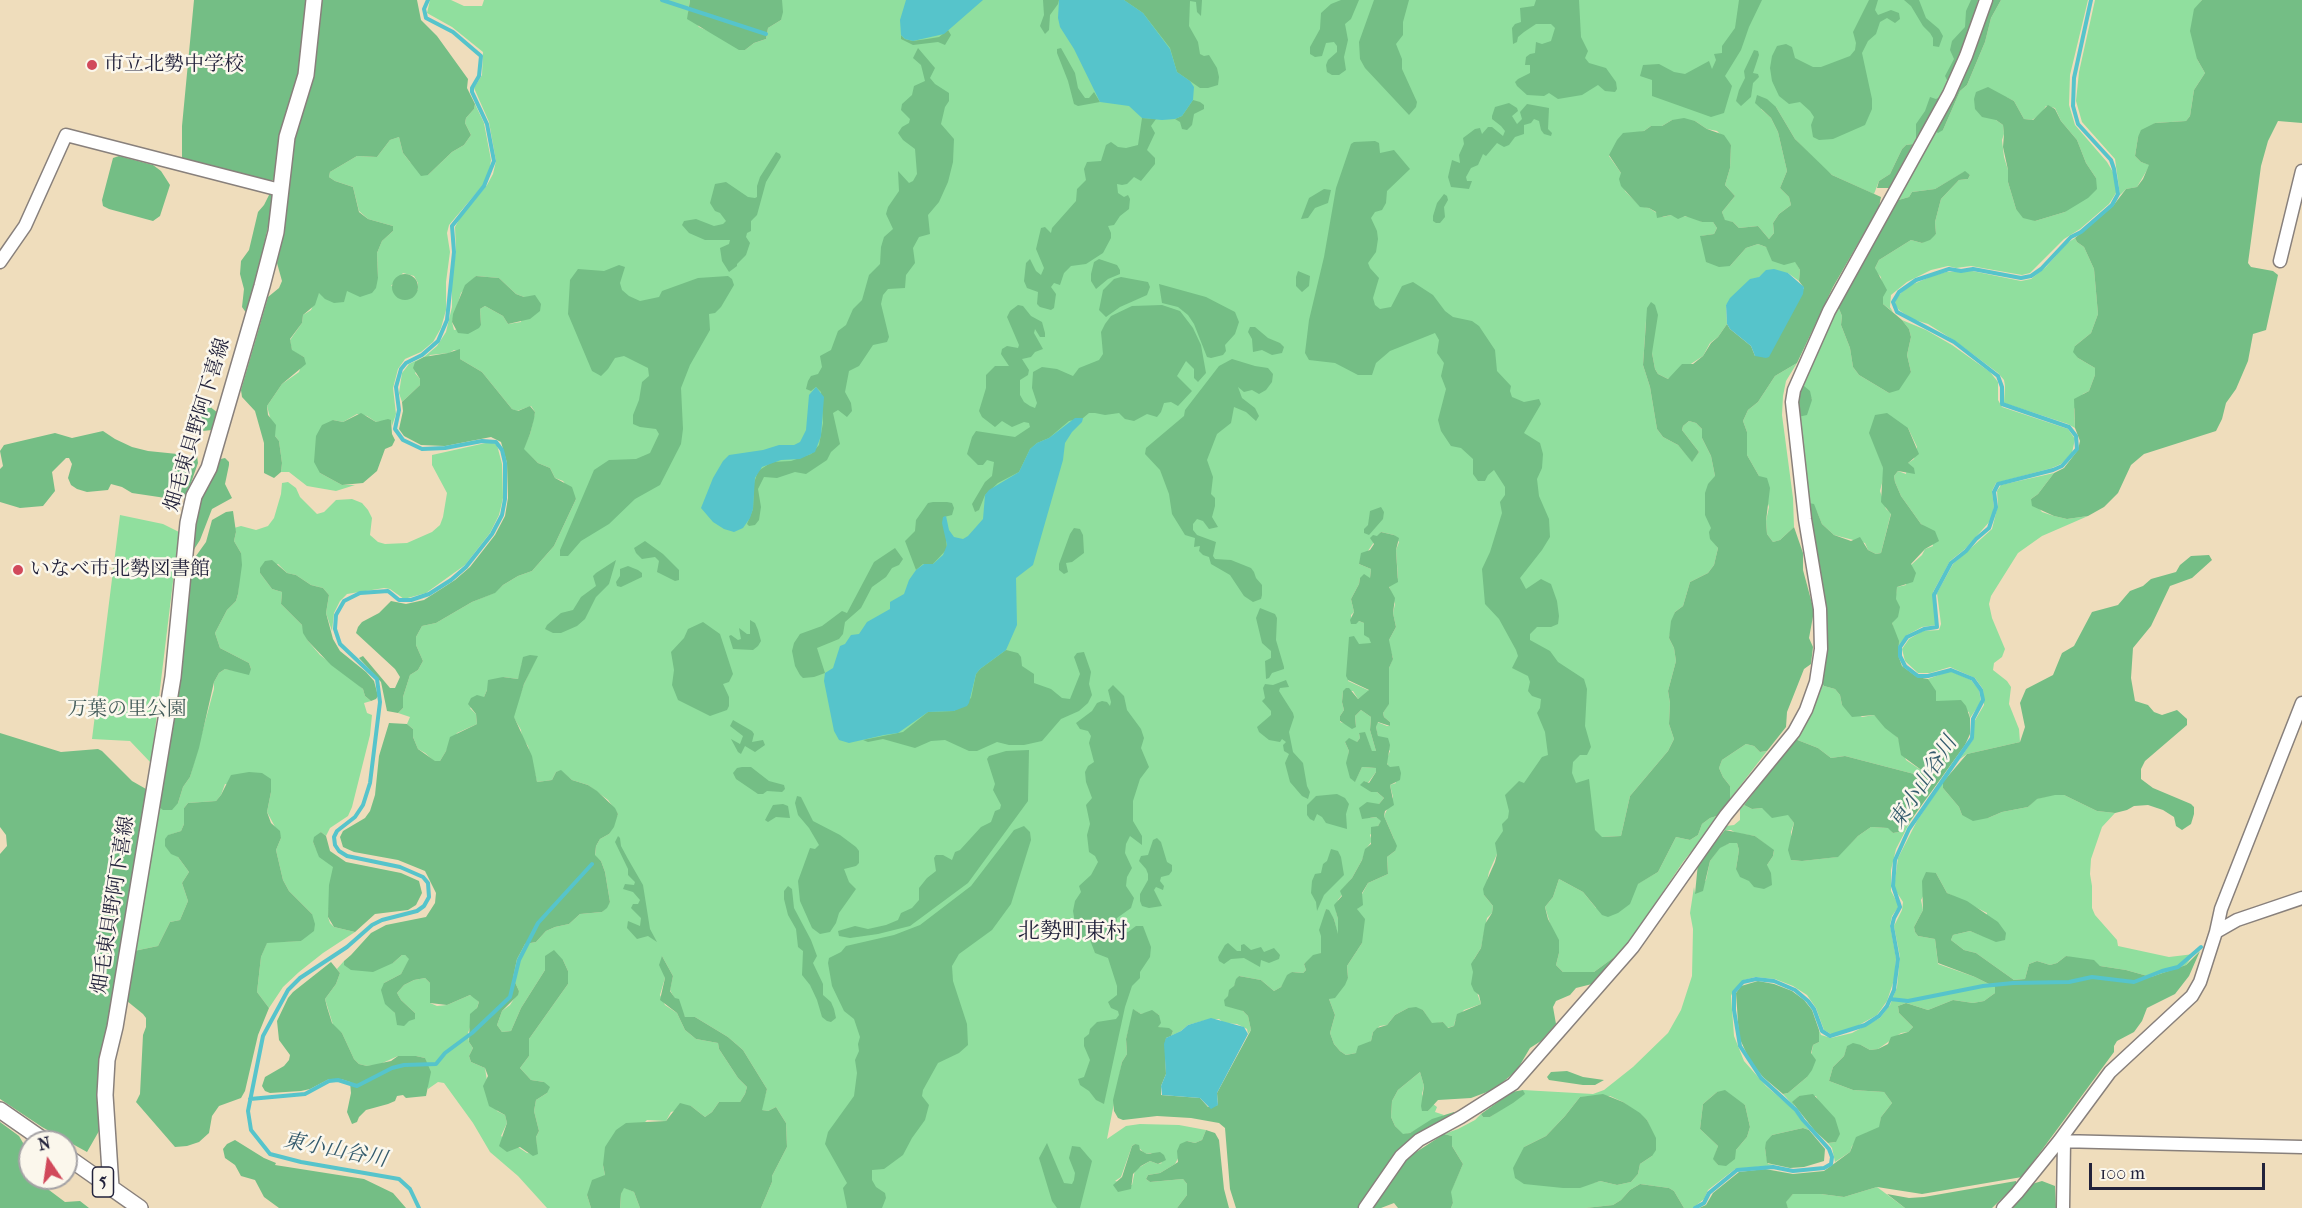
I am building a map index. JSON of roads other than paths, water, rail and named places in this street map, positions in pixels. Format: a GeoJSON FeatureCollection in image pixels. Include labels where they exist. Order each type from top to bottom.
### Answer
{"type":"FeatureCollection","features":[{"type":"Feature","properties":{"kind":"main road","name":"畑毛東貝野阿下喜線"},"geometry":{"type":"LineString","coordinates":[[111,1187],[105,1095],[107,1060],[115,1027],[173,677],[188,523],[194,496],[209,468],[276,232],[287,137],[306,75],[314,0]]}},
{"type":"Feature","properties":{"kind":"main road"},"geometry":{"type":"LineString","coordinates":[[0,1110],[29,1130]]}},
{"type":"Feature","properties":{"kind":"main road","name":"5"},"geometry":{"type":"LineString","coordinates":[[78,1164],[140,1208]]}},
{"type":"Feature","properties":{"kind":"street"},"geometry":{"type":"LineString","coordinates":[[1365,1208],[1401,1156],[1419,1140],[1513,1084],[1633,947],[1720,824],[1794,732],[1806,710],[1816,682],[1821,649],[1820,609],[1805,519],[1793,414],[1794,390],[1829,312],[1949,94],[1966,56],[1986,0]]}},
{"type":"Feature","properties":{"kind":"street"},"geometry":{"type":"LineString","coordinates":[[0,262],[25,226],[66,135],[280,190]]}},
{"type":"Feature","properties":{"kind":"street"},"geometry":{"type":"LineString","coordinates":[[2280,261],[2302,171]]}},
{"type":"Feature","properties":{"kind":"street"},"geometry":{"type":"LineString","coordinates":[[2003,1208],[2062,1141],[2110,1071],[2192,996],[2200,982],[2221,909],[2302,703]]}},
{"type":"Feature","properties":{"kind":"street"},"geometry":{"type":"LineString","coordinates":[[2216,932],[2237,920],[2302,898]]}},
{"type":"Feature","properties":{"kind":"street"},"geometry":{"type":"LineString","coordinates":[[2062,1141],[2302,1148]]}},
{"type":"Feature","properties":{"kind":"street"},"geometry":{"type":"LineString","coordinates":[[2062,1141],[2063,1208]]}},
{"type":"Feature","properties":{"kind":"water"},"geometry":{"type":"Polygon","coordinates":[[[906,0],[983,0],[944,34],[913,41],[901,35],[900,20],[906,0]]]}},
{"type":"Feature","properties":{"kind":"water"},"geometry":{"type":"Polygon","coordinates":[[[1059,0],[1124,0],[1143,13],[1170,49],[1177,72],[1190,81],[1194,87],[1193,100],[1182,116],[1162,120],[1142,118],[1129,106],[1100,102],[1074,49],[1060,27],[1059,0]]]}},
{"type":"Feature","properties":{"kind":"water"},"geometry":{"type":"Polygon","coordinates":[[[1774,269],[1788,273],[1804,287],[1803,294],[1769,357],[1766,358],[1755,356],[1751,346],[1730,329],[1727,324],[1726,305],[1730,298],[1750,279],[1759,277],[1766,270],[1774,269]]]}},
{"type":"Feature","properties":{"kind":"water"},"geometry":{"type":"Polygon","coordinates":[[[816,387],[824,397],[821,436],[815,452],[800,459],[781,460],[762,467],[755,478],[753,509],[743,528],[734,532],[713,522],[701,508],[713,478],[723,461],[729,455],[779,445],[794,445],[800,442],[806,430],[809,395],[816,387]]]}},
{"type":"Feature","properties":{"kind":"water"},"geometry":{"type":"Polygon","coordinates":[[[1075,418],[1083,418],[1065,443],[1063,460],[1033,565],[1016,578],[1017,625],[1006,650],[976,674],[967,706],[954,711],[928,712],[898,733],[849,743],[839,740],[834,731],[824,681],[825,673],[833,668],[840,646],[845,644],[851,635],[859,634],[867,622],[890,609],[890,602],[904,594],[916,570],[924,564],[933,564],[943,555],[947,545],[942,523],[943,517],[946,516],[949,530],[954,537],[963,539],[968,536],[983,519],[985,495],[989,490],[1019,472],[1030,449],[1075,418]]]}},
{"type":"Feature","properties":{"kind":"water"},"geometry":{"type":"Polygon","coordinates":[[[1211,1018],[1244,1027],[1248,1034],[1217,1093],[1218,1105],[1211,1109],[1200,1098],[1162,1095],[1161,1086],[1166,1074],[1164,1044],[1166,1038],[1188,1025],[1211,1018]]]}},
{"type":"Feature","properties":{"kind":"waterway","name":"東小山谷川"},"geometry":{"type":"LineString","coordinates":[[419,1208],[410,1189],[399,1179],[301,1162],[270,1154],[251,1130],[248,1111],[263,1036],[288,990],[300,978],[347,947],[372,925],[382,920],[417,911],[424,906],[429,897],[428,883],[423,877],[400,867],[347,856],[335,845],[334,837],[337,831],[355,817],[363,805],[370,783],[380,702],[377,679],[340,644],[335,629],[336,615],[344,601],[360,593],[388,591],[399,600],[411,600],[429,594],[451,580],[466,567],[492,534],[502,515],[505,499],[505,463],[502,450],[496,442],[482,441],[445,448],[422,449],[403,440],[395,429],[399,410],[396,387],[401,369],[438,341],[447,320],[454,252],[452,226],[484,186],[494,161],[487,124],[472,92],[479,76],[481,56],[453,32],[426,18],[424,9],[428,0]]}},
{"type":"Feature","properties":{"kind":"waterway"},"geometry":{"type":"LineString","coordinates":[[662,0],[766,34]]}},
{"type":"Feature","properties":{"kind":"waterway","name":"東小山谷川"},"geometry":{"type":"LineString","coordinates":[[1695,1208],[1704,1203],[1709,1193],[1737,1170],[1773,1167],[1793,1171],[1824,1168],[1831,1164],[1832,1157],[1829,1149],[1796,1110],[1761,1078],[1740,1046],[1734,1010],[1734,992],[1743,982],[1756,979],[1774,981],[1795,990],[1808,1001],[1814,1009],[1822,1031],[1830,1036],[1865,1025],[1879,1016],[1887,1006],[1894,990],[1898,959],[1892,926],[1900,907],[1893,886],[1895,860],[1909,829],[1972,738],[1973,719],[1983,700],[1981,690],[1973,679],[1951,670],[1918,676],[1905,666],[1900,656],[1900,647],[1907,637],[1924,629],[1937,627],[1934,595],[1951,563],[1989,528],[1996,507],[1994,492],[1998,484],[2053,470],[2062,466],[2077,449],[2076,436],[2069,427],[2002,404],[2002,387],[1998,376],[1954,342],[1897,312],[1893,302],[1899,292],[1916,280],[1949,269],[1961,271],[1973,269],[2021,278],[2031,276],[2041,269],[2071,237],[2081,232],[2112,205],[2118,194],[2111,160],[2078,124],[2073,106],[2074,78],[2091,0]]}},
{"type":"Feature","properties":{"kind":"waterway"},"geometry":{"type":"LineString","coordinates":[[250,1099],[305,1094],[329,1081],[338,1080],[357,1086],[392,1068],[404,1065],[436,1064],[445,1053],[472,1033],[510,997],[519,960],[538,923],[592,864]]}},
{"type":"Feature","properties":{"kind":"waterway"},"geometry":{"type":"LineString","coordinates":[[1890,999],[1908,1001],[1983,986],[2069,982],[2092,977],[2134,982],[2178,967],[2201,947]]}},
{"type":"Feature","properties":{"kind":"place","name":"市立北勢中学校"},"geometry":{"type":"Point","coordinates":[92,65]}},
{"type":"Feature","properties":{"kind":"place","name":"いなべ市北勢図書館"},"geometry":{"type":"Point","coordinates":[18,570]}},
{"type":"Feature","properties":{"kind":"district","name":"北勢町東村"},"geometry":{"type":"Point","coordinates":[1073,933]}},
{"type":"Feature","properties":{"kind":"park label","name":"万葉の里公園"},"geometry":{"type":"Point","coordinates":[127,710]}}]}
